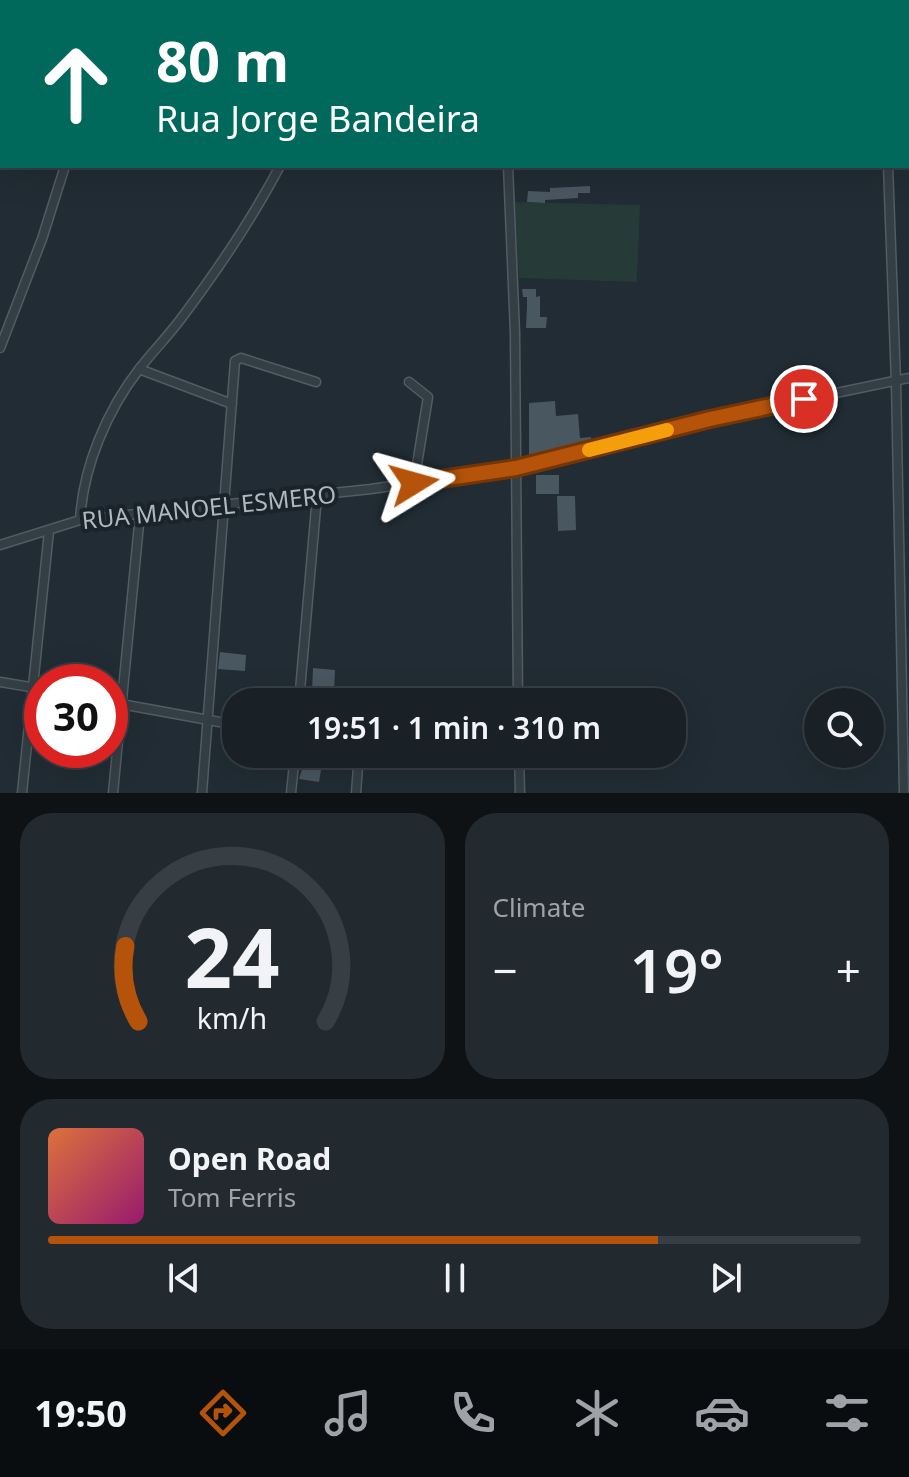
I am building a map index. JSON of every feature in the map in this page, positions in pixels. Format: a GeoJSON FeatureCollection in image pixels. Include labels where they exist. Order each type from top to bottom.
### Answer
{"type":"FeatureCollection","features":[{"type":"Feature","properties":{"kind":"street"},"geometry":{"type":"LineString","coordinates":[[0,348],[42,239],[64,168]]}},
{"type":"Feature","properties":{"kind":"street"},"geometry":{"type":"LineString","coordinates":[[80,520],[84,488],[102,433],[116,405],[139,369],[211,277],[253,216],[279,168]]}},
{"type":"Feature","properties":{"kind":"street"},"geometry":{"type":"LineString","coordinates":[[508,168],[515,333],[518,688]]}},
{"type":"Feature","properties":{"kind":"street"},"geometry":{"type":"LineString","coordinates":[[888,168],[896,382],[904,793]]}},
{"type":"Feature","properties":{"kind":"street"},"geometry":{"type":"LineString","coordinates":[[202,793],[235,361],[238,357],[316,382]]}},
{"type":"Feature","properties":{"kind":"street"},"geometry":{"type":"LineString","coordinates":[[139,369],[232,404]]}},
{"type":"Feature","properties":{"kind":"street","name":"RUA MANOEL ESMERO"},"geometry":{"type":"LineString","coordinates":[[0,545],[80,520],[317,496],[516,468],[710,419],[909,378]]}},
{"type":"Feature","properties":{"kind":"street"},"geometry":{"type":"LineString","coordinates":[[409,382],[428,397],[414,483]]}},
{"type":"Feature","properties":{"kind":"street"},"geometry":{"type":"LineString","coordinates":[[897,443],[909,444]]}},
{"type":"Feature","properties":{"kind":"street"},"geometry":{"type":"LineString","coordinates":[[300,688],[317,496]]}},
{"type":"Feature","properties":{"kind":"street"},"geometry":{"type":"LineString","coordinates":[[127,664],[140,514]]}},
{"type":"Feature","properties":{"kind":"street"},"geometry":{"type":"LineString","coordinates":[[897,522],[909,522]]}},
{"type":"Feature","properties":{"kind":"street"},"geometry":{"type":"LineString","coordinates":[[34,664],[49,531]]}},
{"type":"Feature","properties":{"kind":"street"},"geometry":{"type":"LineString","coordinates":[[899,598],[909,598]]}},
{"type":"Feature","properties":{"kind":"street"},"geometry":{"type":"LineString","coordinates":[[0,682],[24,686]]}},
{"type":"Feature","properties":{"kind":"street"},"geometry":{"type":"LineString","coordinates":[[128,706],[222,723]]}},
{"type":"Feature","properties":{"kind":"street"},"geometry":{"type":"LineString","coordinates":[[22,793],[24,768]]}},
{"type":"Feature","properties":{"kind":"street"},"geometry":{"type":"LineString","coordinates":[[113,793],[116,768]]}},
{"type":"Feature","properties":{"kind":"street"},"geometry":{"type":"LineString","coordinates":[[291,793],[294,768]]}},
{"type":"Feature","properties":{"kind":"street"},"geometry":{"type":"LineString","coordinates":[[356,793],[359,768]]}},
{"type":"Feature","properties":{"kind":"street"},"geometry":{"type":"LineString","coordinates":[[519,768],[520,793]]}},
{"type":"Feature","properties":{"kind":"green space"},"geometry":{"type":"Polygon","coordinates":[[[515,202],[640,205],[637,282],[519,278],[515,202]]]}},
{"type":"Feature","properties":{"kind":"building"},"geometry":{"type":"Polygon","coordinates":[[[590,186],[590,193],[578,193],[578,198],[545,200],[545,203],[527,202],[528,191],[550,192],[550,188],[590,186]]]}},
{"type":"Feature","properties":{"kind":"building"},"geometry":{"type":"Polygon","coordinates":[[[522,289],[536,289],[536,297],[540,296],[540,317],[547,317],[546,328],[526,328],[527,297],[523,297],[522,289]]]}},
{"type":"Feature","properties":{"kind":"building"},"geometry":{"type":"Polygon","coordinates":[[[555,401],[556,416],[578,414],[580,438],[591,437],[591,442],[529,457],[529,403],[555,401]]]}},
{"type":"Feature","properties":{"kind":"building"},"geometry":{"type":"Polygon","coordinates":[[[536,475],[559,475],[559,494],[536,494],[536,475]]]}},
{"type":"Feature","properties":{"kind":"building"},"geometry":{"type":"Polygon","coordinates":[[[557,496],[575,496],[576,530],[558,531],[557,496]]]}},
{"type":"Feature","properties":{"kind":"building"},"geometry":{"type":"Polygon","coordinates":[[[220,652],[246,655],[245,671],[218,669],[220,652]]]}},
{"type":"Feature","properties":{"kind":"building"},"geometry":{"type":"Polygon","coordinates":[[[313,668],[335,670],[334,688],[312,688],[313,668]]]}},
{"type":"Feature","properties":{"kind":"building"},"geometry":{"type":"Polygon","coordinates":[[[302,768],[327,768],[321,770],[319,782],[299,779],[302,768]]]}},
{"type":"Feature","properties":{"kind":"slow traffic"},"geometry":{"type":"LineString","coordinates":[[589,450],[667,430]]}},
{"type":"Feature","properties":{"kind":"route"},"geometry":{"type":"LineString","coordinates":[[414,483],[516,468],[710,419],[804,399]]}}]}
